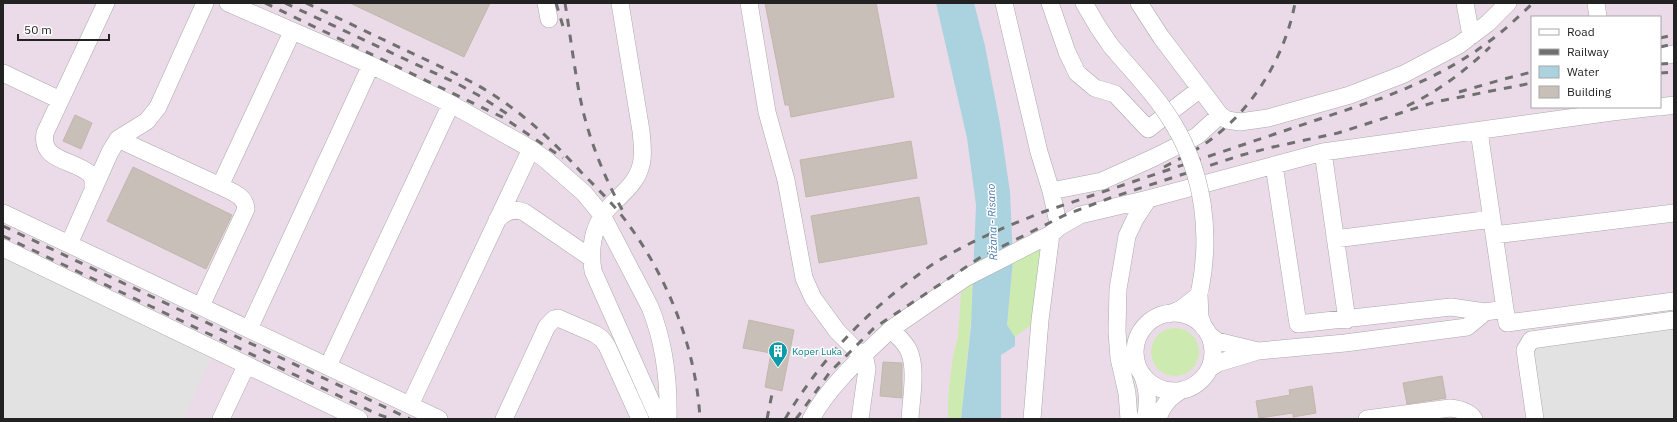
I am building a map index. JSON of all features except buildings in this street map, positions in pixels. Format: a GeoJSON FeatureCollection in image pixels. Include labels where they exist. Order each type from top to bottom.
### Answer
{"type":"FeatureCollection","features":[{"type":"Feature","properties":{"kind":"street"},"geometry":{"type":"LineString","coordinates":[[93,190],[93,179],[87,171],[52,155],[45,147],[45,133],[106,3]]}},
{"type":"Feature","properties":{"kind":"street"},"geometry":{"type":"LineString","coordinates":[[69,244],[110,152],[118,139],[147,121],[154,114],[205,3]]}},
{"type":"Feature","properties":{"kind":"street"},"geometry":{"type":"LineString","coordinates":[[228,3],[371,66],[451,104],[531,149],[545,159],[584,193],[602,215],[655,320],[663,353],[667,383],[668,419]]}},
{"type":"Feature","properties":{"kind":"street"},"geometry":{"type":"LineString","coordinates":[[620,3],[641,131],[643,152],[642,165],[628,189],[602,215],[594,235],[590,258],[595,277],[659,419]]}},
{"type":"Feature","properties":{"kind":"street"},"geometry":{"type":"LineString","coordinates":[[749,3],[767,112],[786,180],[804,278],[813,298],[837,331],[867,362],[860,419]]}},
{"type":"Feature","properties":{"kind":"street"},"geometry":{"type":"LineString","coordinates":[[1004,3],[1039,152],[1052,191],[1051,233],[1040,320],[1032,419]]}},
{"type":"Feature","properties":{"kind":"street"},"geometry":{"type":"LineString","coordinates":[[1050,3],[1067,52],[1077,73],[1095,88],[1115,94],[1148,129],[1200,89]]}},
{"type":"Feature","properties":{"kind":"street"},"geometry":{"type":"LineString","coordinates":[[1084,3],[1111,46],[1174,124],[1190,158],[1201,198],[1204,219],[1204,259],[1199,292],[1200,317],[1213,352],[1209,369]]}},
{"type":"Feature","properties":{"kind":"street"},"geometry":{"type":"LineString","coordinates":[[1139,3],[1161,37],[1220,115],[1232,121],[1252,121],[1268,118],[1350,95],[1404,74],[1459,45],[1508,3]]}},
{"type":"Feature","properties":{"kind":"street"},"geometry":{"type":"LineString","coordinates":[[1465,3],[1471,36]]}},
{"type":"Feature","properties":{"kind":"street"},"geometry":{"type":"LineString","coordinates":[[1596,3],[1598,16]]}},
{"type":"Feature","properties":{"kind":"street"},"geometry":{"type":"LineString","coordinates":[[220,186],[292,32]]}},
{"type":"Feature","properties":{"kind":"street"},"geometry":{"type":"LineString","coordinates":[[1661,56],[1674,54]]}},
{"type":"Feature","properties":{"kind":"street"},"geometry":{"type":"LineString","coordinates":[[249,329],[371,66]]}},
{"type":"Feature","properties":{"kind":"street"},"geometry":{"type":"LineString","coordinates":[[3,73],[60,100]]}},
{"type":"Feature","properties":{"kind":"street"},"geometry":{"type":"LineString","coordinates":[[328,366],[451,104]]}},
{"type":"Feature","properties":{"kind":"street"},"geometry":{"type":"LineString","coordinates":[[1661,106],[1674,105]]}},
{"type":"Feature","properties":{"kind":"street"},"geometry":{"type":"LineString","coordinates":[[811,419],[832,389],[862,356],[891,329],[965,278],[1051,233],[1080,215],[1148,200],[1323,152],[1479,131],[1612,109],[1634,108]]}},
{"type":"Feature","properties":{"kind":"street"},"geometry":{"type":"LineString","coordinates":[[1052,191],[1102,181],[1154,158],[1197,136],[1220,115]]}},
{"type":"Feature","properties":{"kind":"street"},"geometry":{"type":"LineString","coordinates":[[1479,131],[1508,323],[1674,300]]}},
{"type":"Feature","properties":{"kind":"street"},"geometry":{"type":"LineString","coordinates":[[118,139],[243,198],[246,209],[202,306]]}},
{"type":"Feature","properties":{"kind":"street"},"geometry":{"type":"LineString","coordinates":[[410,405],[531,149]]}},
{"type":"Feature","properties":{"kind":"street"},"geometry":{"type":"LineString","coordinates":[[1323,152],[1347,320]]}},
{"type":"Feature","properties":{"kind":"street"},"geometry":{"type":"LineString","coordinates":[[1274,165],[1298,324],[1347,320],[1451,307],[1485,312],[1505,309]]}},
{"type":"Feature","properties":{"kind":"street"},"geometry":{"type":"LineString","coordinates":[[1129,419],[1127,392],[1119,358],[1118,289],[1127,236],[1135,219],[1148,200]]}},
{"type":"Feature","properties":{"kind":"street"},"geometry":{"type":"LineString","coordinates":[[497,220],[502,215],[512,210],[524,212],[590,258]]}},
{"type":"Feature","properties":{"kind":"street"},"geometry":{"type":"LineString","coordinates":[[3,213],[439,419]]}},
{"type":"Feature","properties":{"kind":"street"},"geometry":{"type":"LineString","coordinates":[[1494,235],[1674,213]]}},
{"type":"Feature","properties":{"kind":"street"},"geometry":{"type":"LineString","coordinates":[[1335,239],[1492,219]]}},
{"type":"Feature","properties":{"kind":"street"},"geometry":{"type":"LineString","coordinates":[[3,248],[216,349],[246,366],[358,419]]}},
{"type":"Feature","properties":{"kind":"street"},"geometry":{"type":"LineString","coordinates":[[1145,419],[1148,406],[1148,395],[1146,385],[1137,362],[1137,341],[1142,331],[1149,323],[1158,317],[1181,309],[1199,292]]}},
{"type":"Feature","properties":{"kind":"street"},"geometry":{"type":"LineString","coordinates":[[1158,419],[1166,403],[1172,396],[1198,383],[1209,369],[1218,363],[1258,351],[1345,343],[1467,327],[1485,312]]}},
{"type":"Feature","properties":{"kind":"street"},"geometry":{"type":"LineString","coordinates":[[1169,314],[1180,314],[1190,317],[1217,341],[1258,351]]}},
{"type":"Feature","properties":{"kind":"street"},"geometry":{"type":"LineString","coordinates":[[504,419],[547,326],[554,319],[558,318],[602,339],[607,346],[640,419]]}},
{"type":"Feature","properties":{"kind":"street"},"geometry":{"type":"LineString","coordinates":[[1535,419],[1525,350],[1531,340],[1674,320]]}},
{"type":"Feature","properties":{"kind":"street"},"geometry":{"type":"LineString","coordinates":[[891,329],[906,346],[912,360],[913,369],[910,419]]}},
{"type":"Feature","properties":{"kind":"street"},"geometry":{"type":"LineString","coordinates":[[221,419],[246,366]]}},
{"type":"Feature","properties":{"kind":"street"},"geometry":{"type":"LineString","coordinates":[[1141,372],[1148,381],[1156,386],[1172,391],[1182,390]]}},
{"type":"Feature","properties":{"kind":"street"},"geometry":{"type":"LineString","coordinates":[[1367,419],[1450,408],[1460,409],[1472,416],[1474,419]]}},
{"type":"Feature","properties":{"kind":"shaded area"},"geometry":{"type":"Polygon","coordinates":[[[3,3],[1674,3],[1674,419],[3,419],[3,3]]]}},
{"type":"Feature","properties":{"kind":"shaded area"},"geometry":{"type":"Polygon","coordinates":[[[3,257],[212,357],[183,419],[3,419],[3,257]]]}},
{"type":"Feature","properties":{"kind":"shaded area"},"geometry":{"type":"Polygon","coordinates":[[[1674,327],[1674,419],[1542,419],[1532,346],[1674,327]]]}},
{"type":"Feature","properties":{"kind":"green space"},"geometry":{"type":"Polygon","coordinates":[[[1041,247],[1031,325],[1015,337],[1007,325],[1013,260],[1041,247]]]}},
{"type":"Feature","properties":{"kind":"green space"},"geometry":{"type":"Polygon","coordinates":[[[975,282],[961,419],[948,419],[948,397],[953,356],[958,337],[961,293],[975,282]]]}},
{"type":"Feature","properties":{"kind":"green space"},"geometry":{"type":"Polygon","coordinates":[[[1175,328],[1184,330],[1192,335],[1197,343],[1199,352],[1197,361],[1192,369],[1184,374],[1175,376],[1166,374],[1158,369],[1153,361],[1151,352],[1153,343],[1158,335],[1166,330],[1175,328]]]}},
{"type":"Feature","properties":{"kind":"water","name":"Rižana - Risano"},"geometry":{"type":"Polygon","coordinates":[[[936,3],[974,3],[985,46],[1000,124],[1010,192],[1013,260],[1007,325],[1015,337],[1015,346],[1001,355],[1001,419],[961,419],[971,326],[976,205],[967,138],[936,3]]]}},
{"type":"Feature","properties":{"kind":"railway"},"geometry":{"type":"LineString","coordinates":[[265,3],[504,118],[563,158]]}},
{"type":"Feature","properties":{"kind":"railway"},"geometry":{"type":"LineString","coordinates":[[285,3],[456,83],[512,117]]}},
{"type":"Feature","properties":{"kind":"railway"},"geometry":{"type":"LineString","coordinates":[[306,3],[453,73],[489,92],[515,110],[538,129],[605,197],[619,212],[636,235],[664,283],[685,336],[697,391],[700,419]]}},
{"type":"Feature","properties":{"kind":"railway"},"geometry":{"type":"LineString","coordinates":[[556,3],[565,33]]}},
{"type":"Feature","properties":{"kind":"railway"},"geometry":{"type":"LineString","coordinates":[[565,3],[583,111],[600,164],[624,213]]}},
{"type":"Feature","properties":{"kind":"railway"},"geometry":{"type":"LineString","coordinates":[[1164,167],[1193,152],[1213,138],[1233,120],[1258,91],[1285,39],[1295,3]]}},
{"type":"Feature","properties":{"kind":"railway"},"geometry":{"type":"LineString","coordinates":[[785,419],[811,379],[857,326],[892,295],[931,265],[963,247],[989,234],[1043,212],[1382,98],[1410,87],[1475,52],[1511,24],[1533,3]]}},
{"type":"Feature","properties":{"kind":"railway"},"geometry":{"type":"LineString","coordinates":[[1661,38],[1674,35]]}},
{"type":"Feature","properties":{"kind":"railway"},"geometry":{"type":"LineString","coordinates":[[1661,47],[1674,44]]}},
{"type":"Feature","properties":{"kind":"railway"},"geometry":{"type":"LineString","coordinates":[[1407,106],[1430,94],[1451,80],[1490,47]]}},
{"type":"Feature","properties":{"kind":"railway"},"geometry":{"type":"LineString","coordinates":[[1661,64],[1674,63]]}},
{"type":"Feature","properties":{"kind":"railway"},"geometry":{"type":"LineString","coordinates":[[1459,92],[1531,72]]}},
{"type":"Feature","properties":{"kind":"railway"},"geometry":{"type":"LineString","coordinates":[[1661,73],[1674,72]]}},
{"type":"Feature","properties":{"kind":"railway"},"geometry":{"type":"LineString","coordinates":[[796,419],[830,372],[874,328],[981,257],[1065,215],[1110,198],[1242,155],[1338,133],[1435,102],[1531,83]]}},
{"type":"Feature","properties":{"kind":"railway"},"geometry":{"type":"LineString","coordinates":[[3,226],[410,419]]}},
{"type":"Feature","properties":{"kind":"railway"},"geometry":{"type":"LineString","coordinates":[[3,236],[377,414],[392,419]]}},
{"type":"Feature","properties":{"kind":"railway"},"geometry":{"type":"LineString","coordinates":[[767,419],[773,389]]}},
{"type":"Feature","properties":{"kind":"place","name":"Koper Luka"},"geometry":{"type":"Point","coordinates":[778,368]}}]}
